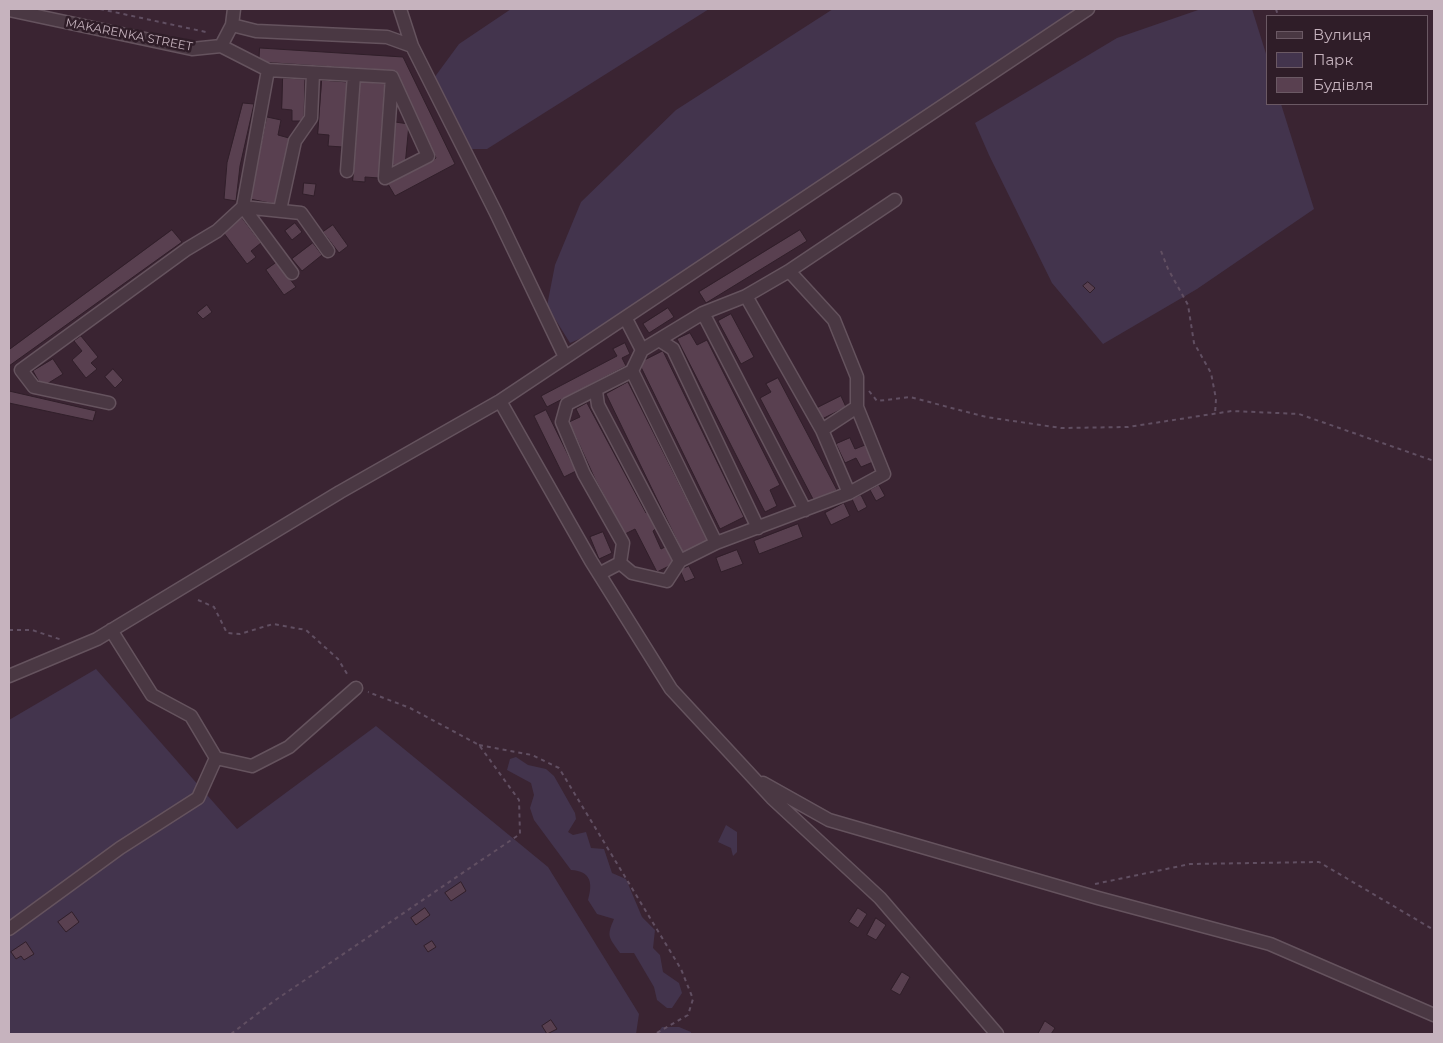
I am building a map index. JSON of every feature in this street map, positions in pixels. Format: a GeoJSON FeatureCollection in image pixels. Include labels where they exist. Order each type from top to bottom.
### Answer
{"type":"FeatureCollection","features":[{"type":"Feature","properties":{"kind":"street"},"geometry":{"type":"LineString","coordinates":[[234,9],[232,25],[221,46],[268,70],[392,77]]}},
{"type":"Feature","properties":{"kind":"street"},"geometry":{"type":"LineString","coordinates":[[400,9],[412,46],[565,357]]}},
{"type":"Feature","properties":{"kind":"street"},"geometry":{"type":"LineString","coordinates":[[9,676],[80,646],[111,630],[340,492],[500,402],[1088,9]]}},
{"type":"Feature","properties":{"kind":"street","name":"MAKARENKA STREET"},"geometry":{"type":"LineString","coordinates":[[9,10],[49,14],[192,49],[221,46]]}},
{"type":"Feature","properties":{"kind":"street"},"geometry":{"type":"LineString","coordinates":[[232,25],[256,31],[387,37],[412,46]]}},
{"type":"Feature","properties":{"kind":"street"},"geometry":{"type":"LineString","coordinates":[[109,403],[34,387],[21,370],[187,249],[217,231],[243,206],[268,70]]}},
{"type":"Feature","properties":{"kind":"street"},"geometry":{"type":"LineString","coordinates":[[280,210],[295,141],[311,118],[313,73]]}},
{"type":"Feature","properties":{"kind":"street"},"geometry":{"type":"LineString","coordinates":[[347,170],[354,75]]}},
{"type":"Feature","properties":{"kind":"street"},"geometry":{"type":"LineString","coordinates":[[392,77],[428,156],[385,178],[389,123],[392,77]]}},
{"type":"Feature","properties":{"kind":"street"},"geometry":{"type":"LineString","coordinates":[[620,563],[622,543],[584,474],[562,422],[567,404],[596,391],[632,371],[642,350],[703,313],[746,296],[789,271],[895,200]]}},
{"type":"Feature","properties":{"kind":"street"},"geometry":{"type":"LineString","coordinates":[[243,206],[301,213],[328,251]]}},
{"type":"Feature","properties":{"kind":"street"},"geometry":{"type":"LineString","coordinates":[[243,206],[292,273]]}},
{"type":"Feature","properties":{"kind":"street"},"geometry":{"type":"LineString","coordinates":[[620,563],[632,573],[667,582],[680,561],[716,543],[849,492],[884,474],[857,407],[857,377],[834,320],[789,271]]}},
{"type":"Feature","properties":{"kind":"street"},"geometry":{"type":"LineString","coordinates":[[746,296],[822,430],[849,492]]}},
{"type":"Feature","properties":{"kind":"street"},"geometry":{"type":"LineString","coordinates":[[703,313],[805,510]]}},
{"type":"Feature","properties":{"kind":"street"},"geometry":{"type":"LineString","coordinates":[[626,318],[642,350]]}},
{"type":"Feature","properties":{"kind":"street"},"geometry":{"type":"LineString","coordinates":[[659,340],[674,349],[758,528]]}},
{"type":"Feature","properties":{"kind":"street"},"geometry":{"type":"LineString","coordinates":[[632,371],[716,543]]}},
{"type":"Feature","properties":{"kind":"street"},"geometry":{"type":"LineString","coordinates":[[596,391],[598,405],[680,561]]}},
{"type":"Feature","properties":{"kind":"street"},"geometry":{"type":"LineString","coordinates":[[500,402],[599,574],[671,689],[772,798],[880,898],[997,1034]]}},
{"type":"Feature","properties":{"kind":"street"},"geometry":{"type":"LineString","coordinates":[[822,430],[857,407]]}},
{"type":"Feature","properties":{"kind":"street"},"geometry":{"type":"LineString","coordinates":[[599,574],[620,563]]}},
{"type":"Feature","properties":{"kind":"street"},"geometry":{"type":"LineString","coordinates":[[111,630],[152,695],[191,716],[216,758],[252,766],[289,747],[356,688]]}},
{"type":"Feature","properties":{"kind":"street"},"geometry":{"type":"LineString","coordinates":[[9,929],[120,848],[198,798],[216,758]]}},
{"type":"Feature","properties":{"kind":"street"},"geometry":{"type":"LineString","coordinates":[[752,777],[829,820],[1068,889],[1270,944],[1434,1015]]}},
{"type":"Feature","properties":{"kind":"path"},"geometry":{"type":"LineString","coordinates":[[100,9],[206,32]]}},
{"type":"Feature","properties":{"kind":"path"},"geometry":{"type":"LineString","coordinates":[[1161,251],[1168,269],[1188,306],[1194,343],[1211,373],[1216,399],[1215,414]]}},
{"type":"Feature","properties":{"kind":"path"},"geometry":{"type":"LineString","coordinates":[[857,377],[877,401],[910,397],[986,417],[1061,428],[1128,427],[1232,411],[1299,414],[1434,461]]}},
{"type":"Feature","properties":{"kind":"path"},"geometry":{"type":"LineString","coordinates":[[198,600],[214,607],[227,633],[240,634],[272,624],[306,630],[338,659],[356,688],[410,708],[479,745],[532,755],[559,768],[681,969],[693,999],[688,1015],[655,1034]]}},
{"type":"Feature","properties":{"kind":"path"},"geometry":{"type":"LineString","coordinates":[[9,630],[32,630],[80,646]]}},
{"type":"Feature","properties":{"kind":"path"},"geometry":{"type":"LineString","coordinates":[[230,1034],[274,1000],[520,834],[519,800],[479,745]]}},
{"type":"Feature","properties":{"kind":"path"},"geometry":{"type":"LineString","coordinates":[[1068,889],[1190,864],[1319,862],[1434,930]]}},
{"type":"Feature","properties":{"kind":"green space"},"geometry":{"type":"Polygon","coordinates":[[[511,9],[709,9],[487,149],[470,149],[434,78],[459,44],[511,9]]]}},
{"type":"Feature","properties":{"kind":"green space"},"geometry":{"type":"Polygon","coordinates":[[[833,9],[1078,9],[626,319],[570,343],[547,306],[555,265],[581,202],[676,110],[833,9]]]}},
{"type":"Feature","properties":{"kind":"green space"},"geometry":{"type":"Polygon","coordinates":[[[1201,9],[1252,9],[1266,54],[1266,105],[1281,105],[1314,209],[1197,289],[1103,344],[1052,283],[975,123],[1117,38],[1201,9]]]}},
{"type":"Feature","properties":{"kind":"green space"},"geometry":{"type":"Polygon","coordinates":[[[96,669],[237,829],[376,726],[548,867],[639,1014],[636,1034],[9,1034],[9,720],[96,669]]]}},
{"type":"Feature","properties":{"kind":"green space"},"geometry":{"type":"Polygon","coordinates":[[[516,757],[528,765],[546,769],[554,776],[575,813],[576,819],[568,832],[573,835],[586,832],[591,848],[604,849],[612,873],[626,879],[642,917],[655,930],[653,948],[660,955],[663,972],[679,983],[682,993],[672,1008],[667,1008],[657,1000],[654,987],[634,953],[620,953],[613,943],[609,933],[614,919],[597,914],[588,900],[589,879],[583,873],[571,870],[534,820],[530,808],[534,795],[531,783],[507,770],[510,759],[516,757]]]}},
{"type":"Feature","properties":{"kind":"green space"},"geometry":{"type":"Polygon","coordinates":[[[726,825],[737,832],[737,852],[733,856],[731,848],[718,842],[726,825]]]}},
{"type":"Feature","properties":{"kind":"green space"},"geometry":{"type":"Polygon","coordinates":[[[662,1027],[679,1027],[691,1032],[691,1034],[657,1034],[662,1027]]]}},
{"type":"Feature","properties":{"kind":"building"},"geometry":{"type":"Polygon","coordinates":[[[260,48],[403,57],[455,164],[395,196],[388,184],[436,158],[396,71],[259,62],[260,48]]]}},
{"type":"Feature","properties":{"kind":"building"},"geometry":{"type":"Polygon","coordinates":[[[283,78],[305,79],[304,121],[292,121],[292,110],[282,109],[283,78]]]}},
{"type":"Feature","properties":{"kind":"building"},"geometry":{"type":"Polygon","coordinates":[[[322,80],[348,82],[343,147],[328,146],[329,135],[318,134],[322,80]]]}},
{"type":"Feature","properties":{"kind":"building"},"geometry":{"type":"Polygon","coordinates":[[[360,82],[385,83],[379,178],[365,177],[365,182],[353,181],[360,82]]]}},
{"type":"Feature","properties":{"kind":"building"},"geometry":{"type":"Polygon","coordinates":[[[243,103],[254,104],[240,166],[236,201],[224,199],[227,163],[243,103]]]}},
{"type":"Feature","properties":{"kind":"building"},"geometry":{"type":"Polygon","coordinates":[[[267,117],[281,120],[278,135],[289,138],[275,204],[250,199],[267,117]]]}},
{"type":"Feature","properties":{"kind":"building"},"geometry":{"type":"Polygon","coordinates":[[[395,122],[409,124],[405,166],[391,165],[395,122]]]}},
{"type":"Feature","properties":{"kind":"building"},"geometry":{"type":"Polygon","coordinates":[[[304,183],[316,184],[314,196],[303,194],[304,183]]]}},
{"type":"Feature","properties":{"kind":"building"},"geometry":{"type":"Polygon","coordinates":[[[242,218],[261,243],[251,251],[256,257],[247,264],[223,232],[242,218]]]}},
{"type":"Feature","properties":{"kind":"building"},"geometry":{"type":"Polygon","coordinates":[[[295,223],[302,232],[292,240],[285,231],[295,223]]]}},
{"type":"Feature","properties":{"kind":"building"},"geometry":{"type":"Polygon","coordinates":[[[333,225],[348,246],[339,253],[323,232],[333,225]]]}},
{"type":"Feature","properties":{"kind":"building"},"geometry":{"type":"Polygon","coordinates":[[[172,230],[182,242],[9,366],[9,350],[172,230]]]}},
{"type":"Feature","properties":{"kind":"building"},"geometry":{"type":"Polygon","coordinates":[[[800,230],[807,241],[706,303],[699,292],[800,230]]]}},
{"type":"Feature","properties":{"kind":"building"},"geometry":{"type":"Polygon","coordinates":[[[313,243],[322,255],[302,271],[292,259],[313,243]]]}},
{"type":"Feature","properties":{"kind":"building"},"geometry":{"type":"Polygon","coordinates":[[[277,262],[296,287],[284,295],[266,270],[277,262]]]}},
{"type":"Feature","properties":{"kind":"building"},"geometry":{"type":"Polygon","coordinates":[[[1088,282],[1095,288],[1090,293],[1083,286],[1088,282]]]}},
{"type":"Feature","properties":{"kind":"building"},"geometry":{"type":"Polygon","coordinates":[[[207,305],[212,312],[203,319],[197,313],[207,305]]]}},
{"type":"Feature","properties":{"kind":"building"},"geometry":{"type":"Polygon","coordinates":[[[668,308],[674,317],[649,333],[643,324],[668,308]]]}},
{"type":"Feature","properties":{"kind":"building"},"geometry":{"type":"Polygon","coordinates":[[[731,314],[754,357],[741,364],[718,321],[731,314]]]}},
{"type":"Feature","properties":{"kind":"building"},"geometry":{"type":"Polygon","coordinates":[[[690,333],[697,345],[707,340],[780,485],[770,490],[777,506],[765,512],[677,339],[690,333]]]}},
{"type":"Feature","properties":{"kind":"building"},"geometry":{"type":"Polygon","coordinates":[[[81,336],[98,357],[91,363],[97,369],[86,378],[72,360],[82,351],[74,341],[81,336]]]}},
{"type":"Feature","properties":{"kind":"building"},"geometry":{"type":"Polygon","coordinates":[[[625,343],[630,354],[622,358],[626,366],[547,407],[541,396],[617,356],[613,349],[625,343]]]}},
{"type":"Feature","properties":{"kind":"building"},"geometry":{"type":"Polygon","coordinates":[[[663,351],[744,517],[720,529],[639,363],[663,351]]]}},
{"type":"Feature","properties":{"kind":"building"},"geometry":{"type":"Polygon","coordinates":[[[53,359],[63,374],[42,387],[33,371],[53,359]]]}},
{"type":"Feature","properties":{"kind":"building"},"geometry":{"type":"Polygon","coordinates":[[[113,369],[123,380],[115,388],[105,377],[113,369]]]}},
{"type":"Feature","properties":{"kind":"building"},"geometry":{"type":"Polygon","coordinates":[[[778,378],[837,490],[814,501],[760,398],[771,392],[766,384],[778,378]]]}},
{"type":"Feature","properties":{"kind":"building"},"geometry":{"type":"Polygon","coordinates":[[[628,382],[708,541],[683,553],[606,394],[628,382]]]}},
{"type":"Feature","properties":{"kind":"building"},"geometry":{"type":"Polygon","coordinates":[[[9,391],[96,411],[93,421],[9,403],[9,391]]]}},
{"type":"Feature","properties":{"kind":"building"},"geometry":{"type":"Polygon","coordinates":[[[841,396],[846,407],[822,419],[817,408],[841,396]]]}},
{"type":"Feature","properties":{"kind":"building"},"geometry":{"type":"Polygon","coordinates":[[[587,403],[646,513],[650,511],[658,527],[653,531],[661,549],[667,546],[675,563],[657,572],[635,529],[625,534],[595,479],[569,422],[580,417],[576,409],[587,403]]]}},
{"type":"Feature","properties":{"kind":"building"},"geometry":{"type":"Polygon","coordinates":[[[546,410],[576,471],[564,477],[534,416],[546,410]]]}},
{"type":"Feature","properties":{"kind":"building"},"geometry":{"type":"Polygon","coordinates":[[[850,438],[855,449],[865,445],[873,462],[861,467],[856,458],[845,463],[836,444],[850,438]]]}},
{"type":"Feature","properties":{"kind":"building"},"geometry":{"type":"Polygon","coordinates":[[[879,485],[885,496],[876,501],[870,490],[879,485]]]}},
{"type":"Feature","properties":{"kind":"building"},"geometry":{"type":"Polygon","coordinates":[[[861,495],[867,507],[858,512],[852,499],[861,495]]]}},
{"type":"Feature","properties":{"kind":"building"},"geometry":{"type":"Polygon","coordinates":[[[844,503],[850,516],[831,525],[825,513],[844,503]]]}},
{"type":"Feature","properties":{"kind":"building"},"geometry":{"type":"Polygon","coordinates":[[[798,524],[803,537],[759,554],[754,541],[798,524]]]}},
{"type":"Feature","properties":{"kind":"building"},"geometry":{"type":"Polygon","coordinates":[[[603,532],[612,553],[599,559],[590,537],[603,532]]]}},
{"type":"Feature","properties":{"kind":"building"},"geometry":{"type":"Polygon","coordinates":[[[737,550],[743,564],[721,572],[716,558],[737,550]]]}},
{"type":"Feature","properties":{"kind":"building"},"geometry":{"type":"Polygon","coordinates":[[[689,566],[695,578],[685,582],[680,570],[689,566]]]}},
{"type":"Feature","properties":{"kind":"building"},"geometry":{"type":"Polygon","coordinates":[[[461,882],[466,891],[451,901],[445,893],[461,882]]]}},
{"type":"Feature","properties":{"kind":"building"},"geometry":{"type":"Polygon","coordinates":[[[425,908],[430,915],[416,925],[411,918],[425,908]]]}},
{"type":"Feature","properties":{"kind":"building"},"geometry":{"type":"Polygon","coordinates":[[[858,908],[867,914],[858,928],[849,922],[858,908]]]}},
{"type":"Feature","properties":{"kind":"building"},"geometry":{"type":"Polygon","coordinates":[[[72,912],[79,922],[66,932],[58,922],[72,912]]]}},
{"type":"Feature","properties":{"kind":"building"},"geometry":{"type":"Polygon","coordinates":[[[876,918],[886,925],[876,940],[867,935],[876,918]]]}},
{"type":"Feature","properties":{"kind":"building"},"geometry":{"type":"Polygon","coordinates":[[[432,941],[436,947],[428,952],[424,946],[432,941]]]}},
{"type":"Feature","properties":{"kind":"building"},"geometry":{"type":"Polygon","coordinates":[[[26,942],[34,954],[24,960],[21,956],[16,959],[11,952],[26,942]]]}},
{"type":"Feature","properties":{"kind":"building"},"geometry":{"type":"Polygon","coordinates":[[[902,972],[910,977],[900,995],[891,990],[902,972]]]}},
{"type":"Feature","properties":{"kind":"building"},"geometry":{"type":"Polygon","coordinates":[[[551,1020],[557,1029],[547,1034],[542,1026],[551,1020]]]}},
{"type":"Feature","properties":{"kind":"building"},"geometry":{"type":"Polygon","coordinates":[[[1045,1021],[1055,1028],[1051,1034],[1038,1034],[1045,1021]]]}}]}
